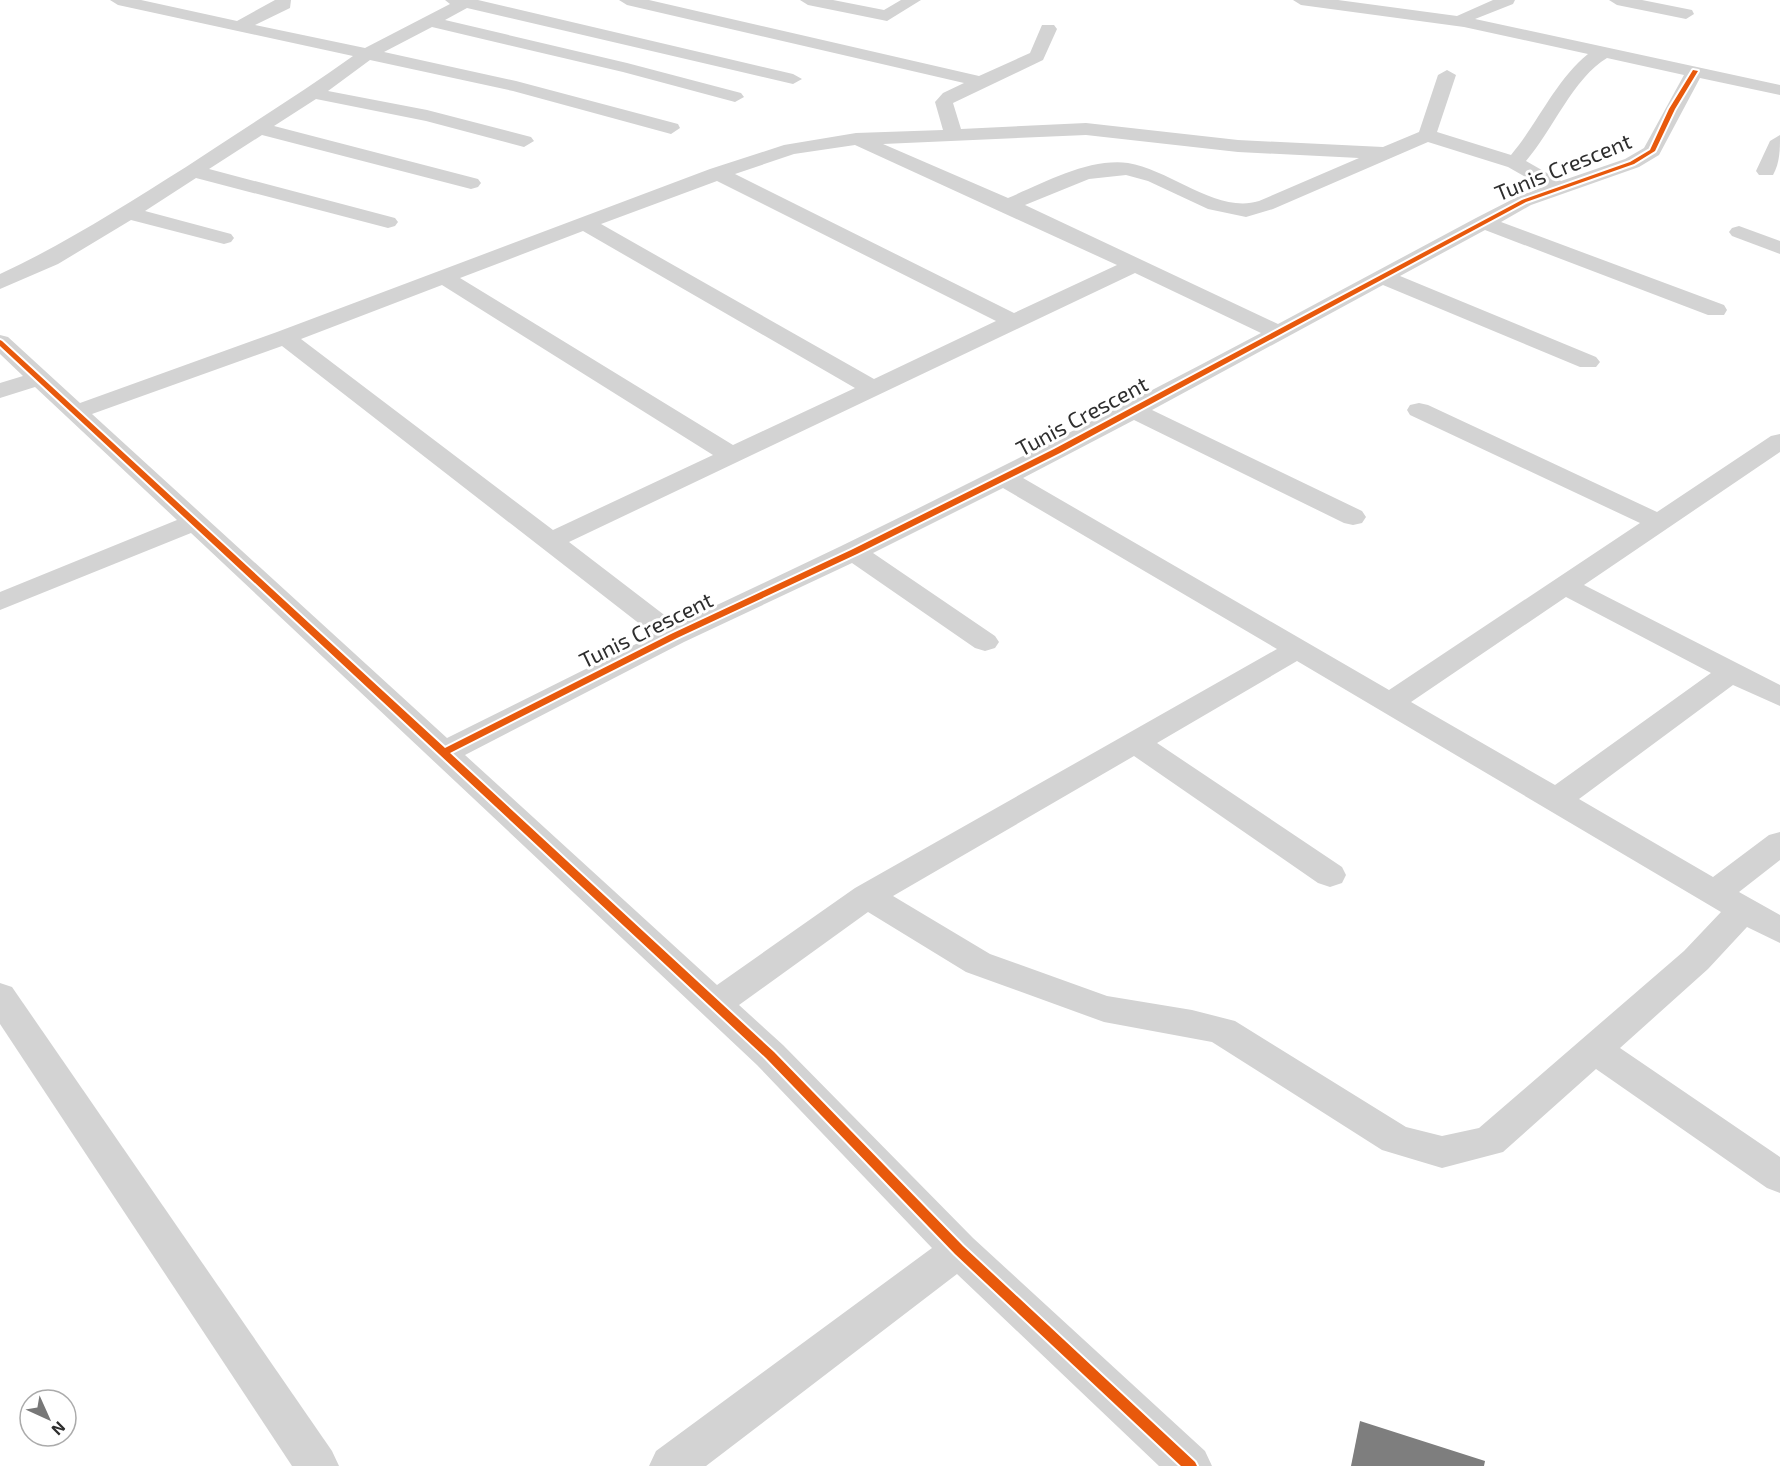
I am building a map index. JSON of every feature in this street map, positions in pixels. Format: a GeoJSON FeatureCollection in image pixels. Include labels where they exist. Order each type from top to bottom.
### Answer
{"type":"FeatureCollection","features":[{"type":"Feature","properties":{"kind":"street"},"geometry":{"type":"LineString","coordinates":[[118,0],[516,86],[671,128]]}},
{"type":"Feature","properties":{"kind":"street"},"geometry":{"type":"LineString","coordinates":[[238,26],[284,4],[283,0]]}},
{"type":"Feature","properties":{"kind":"street"},"geometry":{"type":"LineString","coordinates":[[627,0],[982,82]]}},
{"type":"Feature","properties":{"kind":"street"},"geometry":{"type":"LineString","coordinates":[[808,0],[886,16],[913,0]]}},
{"type":"Feature","properties":{"kind":"street"},"geometry":{"type":"LineString","coordinates":[[1301,0],[1464,22],[1780,90]]}},
{"type":"Feature","properties":{"kind":"street"},"geometry":{"type":"LineString","coordinates":[[1464,22],[1464,18],[1508,0]]}},
{"type":"Feature","properties":{"kind":"street"},"geometry":{"type":"LineString","coordinates":[[1617,0],[1642,2],[1686,15]]}},
{"type":"Feature","properties":{"kind":"street"},"geometry":{"type":"LineString","coordinates":[[0,282],[50,259],[128,213],[313,93],[367,54],[463,1],[794,79]]}},
{"type":"Feature","properties":{"kind":"street"},"geometry":{"type":"LineString","coordinates":[[428,21],[627,68],[735,97]]}},
{"type":"Feature","properties":{"kind":"street"},"geometry":{"type":"LineString","coordinates":[[953,133],[944,102],[949,97],[1037,56],[1048,29]]}},
{"type":"Feature","properties":{"kind":"street"},"geometry":{"type":"LineString","coordinates":[[1515,163],[1538,135],[1576,75],[1600,50]]}},
{"type":"Feature","properties":{"kind":"street","name":"Tunis Crescent"},"geometry":{"type":"LineString","coordinates":[[445,752],[674,636],[1005,478],[1135,411],[1380,276],[1524,201],[1632,163],[1652,151],[1672,109],[1695,71]]}},
{"type":"Feature","properties":{"kind":"street"},"geometry":{"type":"LineString","coordinates":[[1427,135],[1447,75]]}},
{"type":"Feature","properties":{"kind":"street"},"geometry":{"type":"LineString","coordinates":[[313,93],[427,117],[524,141]]}},
{"type":"Feature","properties":{"kind":"street"},"geometry":{"type":"LineString","coordinates":[[258,128],[471,183]]}},
{"type":"Feature","properties":{"kind":"street"},"geometry":{"type":"LineString","coordinates":[[76,412],[285,337],[717,173],[791,149],[856,139],[1086,129],[1238,146],[1385,153]]}},
{"type":"Feature","properties":{"kind":"street"},"geometry":{"type":"LineString","coordinates":[[1008,205],[1101,170],[1124,168],[1140,171],[1223,206],[1244,211],[1266,206],[1427,135],[1515,163],[1558,189]]}},
{"type":"Feature","properties":{"kind":"street"},"geometry":{"type":"LineString","coordinates":[[856,139],[1008,205],[1277,332]]}},
{"type":"Feature","properties":{"kind":"street"},"geometry":{"type":"LineString","coordinates":[[1766,171],[1780,141]]}},
{"type":"Feature","properties":{"kind":"street"},"geometry":{"type":"LineString","coordinates":[[192,171],[388,222]]}},
{"type":"Feature","properties":{"kind":"street"},"geometry":{"type":"LineString","coordinates":[[717,173],[1013,321]]}},
{"type":"Feature","properties":{"kind":"street"},"geometry":{"type":"LineString","coordinates":[[128,213],[224,238]]}},
{"type":"Feature","properties":{"kind":"street"},"geometry":{"type":"LineString","coordinates":[[1483,222],[1716,310]]}},
{"type":"Feature","properties":{"kind":"street"},"geometry":{"type":"LineString","coordinates":[[586,224],[872,388]]}},
{"type":"Feature","properties":{"kind":"street"},"geometry":{"type":"LineString","coordinates":[[1739,232],[1780,248]]}},
{"type":"Feature","properties":{"kind":"street"},"geometry":{"type":"LineString","coordinates":[[550,541],[1134,265]]}},
{"type":"Feature","properties":{"kind":"street"},"geometry":{"type":"LineString","coordinates":[[1380,276],[1588,363]]}},
{"type":"Feature","properties":{"kind":"street"},"geometry":{"type":"LineString","coordinates":[[444,277],[731,455]]}},
{"type":"Feature","properties":{"kind":"street"},"geometry":{"type":"LineString","coordinates":[[285,337],[674,636]]}},
{"type":"Feature","properties":{"kind":"street"},"geometry":{"type":"LineString","coordinates":[[0,342],[770,1055],[959,1250],[1190,1466]]}},
{"type":"Feature","properties":{"kind":"street"},"geometry":{"type":"LineString","coordinates":[[0,392],[39,378]]}},
{"type":"Feature","properties":{"kind":"street"},"geometry":{"type":"LineString","coordinates":[[1419,410],[1660,523]]}},
{"type":"Feature","properties":{"kind":"street"},"geometry":{"type":"LineString","coordinates":[[1135,411],[1353,517]]}},
{"type":"Feature","properties":{"kind":"street"},"geometry":{"type":"LineString","coordinates":[[1391,702],[1780,441]]}},
{"type":"Feature","properties":{"kind":"street"},"geometry":{"type":"LineString","coordinates":[[1005,478],[1780,931]]}},
{"type":"Feature","properties":{"kind":"street"},"geometry":{"type":"LineString","coordinates":[[0,602],[193,523]]}},
{"type":"Feature","properties":{"kind":"street"},"geometry":{"type":"LineString","coordinates":[[854,552],[986,642]]}},
{"type":"Feature","properties":{"kind":"street"},"geometry":{"type":"LineString","coordinates":[[1565,586],[1780,697]]}},
{"type":"Feature","properties":{"kind":"street"},"geometry":{"type":"LineString","coordinates":[[716,1004],[867,896],[1298,650]]}},
{"type":"Feature","properties":{"kind":"street"},"geometry":{"type":"LineString","coordinates":[[1556,801],[1731,672]]}},
{"type":"Feature","properties":{"kind":"street"},"geometry":{"type":"LineString","coordinates":[[1135,743],[1330,876]]}},
{"type":"Feature","properties":{"kind":"street"},"geometry":{"type":"LineString","coordinates":[[867,896],[978,963],[1104,1009],[1222,1031],[1395,1139],[1442,1152],[1490,1141],[1696,960],[1729,902],[1780,843]]}},
{"type":"Feature","properties":{"kind":"street"},"geometry":{"type":"LineString","coordinates":[[0,996],[317,1466]]}},
{"type":"Feature","properties":{"kind":"street"},"geometry":{"type":"LineString","coordinates":[[1595,1049],[1780,1178]]}},
{"type":"Feature","properties":{"kind":"street"},"geometry":{"type":"LineString","coordinates":[[671,1466],[959,1250]]}},
{"type":"Feature","properties":{"kind":"building"},"geometry":{"type":"Polygon","coordinates":[[[1360,1421],[1485,1461],[1484,1466],[1351,1466],[1360,1421]]]}},
{"type":"Feature","properties":{"kind":"cycle path"},"geometry":{"type":"LineString","coordinates":[[445,752],[674,636],[854,552],[1057,451],[1524,201],[1632,163],[1652,151],[1672,109],[1695,71]]}},
{"type":"Feature","properties":{"kind":"cycle path"},"geometry":{"type":"LineString","coordinates":[[0,342],[770,1055],[959,1250],[1190,1466]]}}]}
